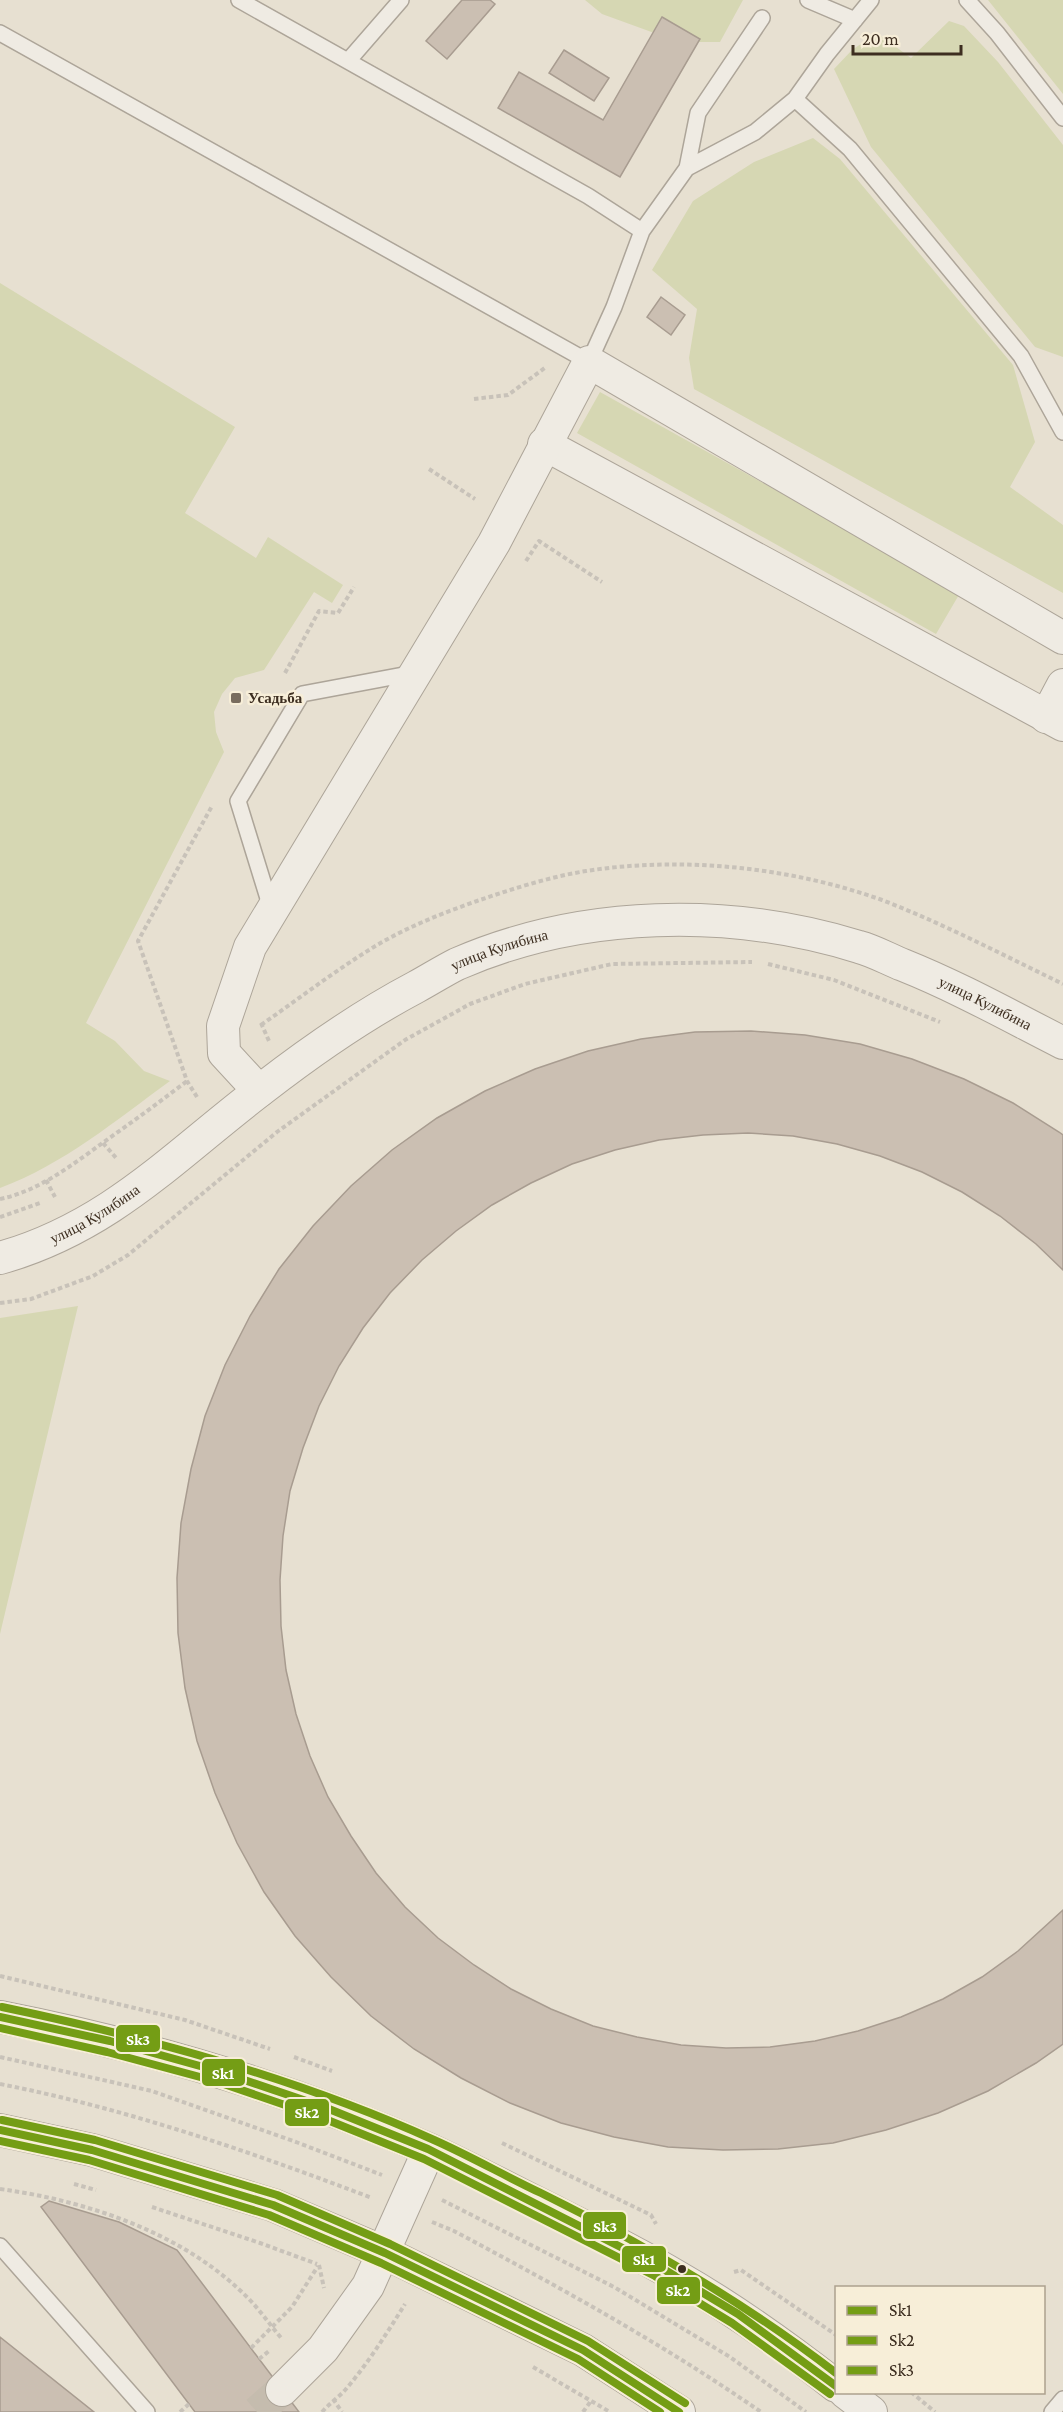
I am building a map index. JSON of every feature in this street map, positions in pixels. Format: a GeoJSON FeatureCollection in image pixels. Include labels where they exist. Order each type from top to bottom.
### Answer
{"type":"FeatureCollection","features":[{"type":"Feature","properties":{"kind":"street"},"geometry":{"type":"LineString","coordinates":[[259,1091],[224,1053],[222,1026],[250,947],[495,543],[544,444],[589,362],[1063,638]]}},
{"type":"Feature","properties":{"kind":"street"},"geometry":{"type":"LineString","coordinates":[[544,444],[1054,721],[1063,685]]}},
{"type":"Feature","properties":{"kind":"street","name":"улица Кулибина"},"geometry":{"type":"LineString","coordinates":[[0,1258],[36,1246],[90,1220],[141,1188],[259,1091],[333,1036],[386,1003],[457,964],[523,942],[575,930],[651,919],[723,922],[791,930],[860,947],[942,981],[1063,1043]]}},
{"type":"Feature","properties":{"kind":"street"},"geometry":{"type":"LineString","coordinates":[[0,2017],[80,2033],[237,2077],[310,2102],[429,2150],[678,2276],[796,2354],[835,2384]]}},
{"type":"Feature","properties":{"kind":"street"},"geometry":{"type":"LineString","coordinates":[[0,2130],[92,2150],[273,2205],[385,2253],[583,2350],[680,2412]]}},
{"type":"Feature","properties":{"kind":"street"},"geometry":{"type":"LineString","coordinates":[[282,2390],[323,2349],[368,2286],[385,2253],[429,2150]]}},
{"type":"Feature","properties":{"kind":"street"},"geometry":{"type":"LineString","coordinates":[[848,2394],[871,2412]]}},
{"type":"Feature","properties":{"kind":"lane"},"geometry":{"type":"LineString","coordinates":[[239,0],[588,196],[642,231]]}},
{"type":"Feature","properties":{"kind":"lane"},"geometry":{"type":"LineString","coordinates":[[348,61],[401,0]]}},
{"type":"Feature","properties":{"kind":"lane"},"geometry":{"type":"LineString","coordinates":[[808,0],[855,20]]}},
{"type":"Feature","properties":{"kind":"lane"},"geometry":{"type":"LineString","coordinates":[[687,168],[755,132],[795,99],[827,54],[871,0]]}},
{"type":"Feature","properties":{"kind":"lane"},"geometry":{"type":"LineString","coordinates":[[967,0],[997,33],[1063,118]]}},
{"type":"Feature","properties":{"kind":"lane"},"geometry":{"type":"LineString","coordinates":[[0,33],[589,362],[614,308],[642,231],[687,168],[698,113],[762,18]]}},
{"type":"Feature","properties":{"kind":"lane"},"geometry":{"type":"LineString","coordinates":[[795,99],[850,149],[1021,356],[1063,432]]}},
{"type":"Feature","properties":{"kind":"lane"},"geometry":{"type":"LineString","coordinates":[[272,914],[238,801],[302,694],[417,673]]}},
{"type":"Feature","properties":{"kind":"lane"},"geometry":{"type":"LineString","coordinates":[[0,2246],[147,2412]]}},
{"type":"Feature","properties":{"kind":"lane"},"geometry":{"type":"LineString","coordinates":[[1052,2412],[1063,2399]]}},
{"type":"Feature","properties":{"kind":"path"},"geometry":{"type":"LineString","coordinates":[[474,399],[508,395],[552,363]]}},
{"type":"Feature","properties":{"kind":"path"},"geometry":{"type":"LineString","coordinates":[[429,469],[475,499]]}},
{"type":"Feature","properties":{"kind":"path"},"geometry":{"type":"LineString","coordinates":[[539,541],[602,582]]}},
{"type":"Feature","properties":{"kind":"path"},"geometry":{"type":"LineString","coordinates":[[0,1303],[31,1299],[102,1271],[128,1255],[277,1132],[405,1040],[470,1004],[525,984],[612,964],[757,962],[834,980],[944,1024]]}},
{"type":"Feature","properties":{"kind":"path"},"geometry":{"type":"LineString","coordinates":[[189,1103],[270,1042]]}},
{"type":"Feature","properties":{"kind":"path"},"geometry":{"type":"LineString","coordinates":[[0,1199],[12,1197],[81,1159],[187,1081]]}},
{"type":"Feature","properties":{"kind":"path"},"geometry":{"type":"LineString","coordinates":[[103,1143],[117,1159]]}},
{"type":"Feature","properties":{"kind":"path"},"geometry":{"type":"LineString","coordinates":[[109,1164],[124,1153]]}},
{"type":"Feature","properties":{"kind":"path"},"geometry":{"type":"LineString","coordinates":[[46,1180],[55,1197]]}},
{"type":"Feature","properties":{"kind":"path"},"geometry":{"type":"LineString","coordinates":[[0,1217],[65,1192]]}},
{"type":"Feature","properties":{"kind":"path"},"geometry":{"type":"LineString","coordinates":[[0,2084],[139,2117],[288,2166],[454,2231],[599,2309],[715,2380],[761,2412]]}},
{"type":"Feature","properties":{"kind":"path"},"geometry":{"type":"LineString","coordinates":[[68,2182],[102,2192]]}},
{"type":"Feature","properties":{"kind":"path"},"geometry":{"type":"LineString","coordinates":[[0,2189],[48,2197],[99,2211],[179,2246],[235,2285],[259,2309],[282,2339]]}},
{"type":"Feature","properties":{"kind":"path"},"geometry":{"type":"LineString","coordinates":[[148,2206],[319,2265],[413,2307]]}},
{"type":"Feature","properties":{"kind":"path"},"geometry":{"type":"LineString","coordinates":[[251,2348],[273,2328],[298,2299],[319,2265]]}},
{"type":"Feature","properties":{"kind":"path"},"geometry":{"type":"LineString","coordinates":[[319,2265],[325,2289]]}},
{"type":"Feature","properties":{"kind":"path"},"geometry":{"type":"LineString","coordinates":[[322,2412],[362,2369],[405,2304]]}},
{"type":"Feature","properties":{"kind":"path"},"geometry":{"type":"LineString","coordinates":[[259,2359],[289,2332]]}},
{"type":"Feature","properties":{"kind":"path"},"geometry":{"type":"LineString","coordinates":[[532,2366],[610,2412]]}},
{"type":"Feature","properties":{"kind":"path"},"geometry":{"type":"LineString","coordinates":[[912,2394],[934,2412]]}},
{"type":"Feature","properties":{"kind":"path"},"geometry":{"type":"LineString","coordinates":[[333,2399],[342,2412]]}},
{"type":"Feature","properties":{"kind":"path"},"geometry":{"type":"LineString","coordinates":[[583,2412],[591,2401]]}},
{"type":"Feature","properties":{"kind":"path"},"geometry":{"type":"LineString","coordinates":[[180,2412],[189,2404]]}},
{"type":"Feature","properties":{"kind":"green space"},"geometry":{"type":"Polygon","coordinates":[[[585,0],[743,0],[720,42],[679,42],[602,14],[585,0]]]}},
{"type":"Feature","properties":{"kind":"green space"},"geometry":{"type":"Polygon","coordinates":[[[988,0],[1063,0],[1063,94],[988,0]]]}},
{"type":"Feature","properties":{"kind":"green space"},"geometry":{"type":"Polygon","coordinates":[[[949,21],[964,26],[998,62],[1063,145],[1063,357],[1035,347],[871,147],[834,69],[852,50],[874,35],[881,36],[911,58],[949,21]]]}},
{"type":"Feature","properties":{"kind":"green space"},"geometry":{"type":"Polygon","coordinates":[[[813,138],[840,159],[1013,365],[1035,442],[1010,487],[1063,525],[1063,593],[694,389],[689,358],[697,309],[652,270],[693,201],[754,162],[813,138]]]}},
{"type":"Feature","properties":{"kind":"green space"},"geometry":{"type":"Polygon","coordinates":[[[0,283],[235,427],[185,513],[256,558],[268,537],[343,585],[332,603],[314,592],[264,670],[235,678],[222,694],[214,712],[216,732],[224,752],[86,1023],[115,1041],[144,1071],[170,1081],[67,1154],[46,1167],[0,1188],[0,283]]]}},
{"type":"Feature","properties":{"kind":"green space"},"geometry":{"type":"Polygon","coordinates":[[[600,392],[960,593],[936,634],[577,433],[600,392]]]}},
{"type":"Feature","properties":{"kind":"green space"},"geometry":{"type":"Polygon","coordinates":[[[78,1306],[0,1634],[0,1318],[78,1306]]]}},
{"type":"Feature","properties":{"kind":"building"},"geometry":{"type":"Polygon","coordinates":[[[462,0],[490,0],[495,4],[447,59],[426,41],[462,0]]]}},
{"type":"Feature","properties":{"kind":"building"},"geometry":{"type":"Polygon","coordinates":[[[662,17],[700,39],[620,177],[498,108],[519,72],[603,120],[662,17]]]}},
{"type":"Feature","properties":{"kind":"building"},"geometry":{"type":"Polygon","coordinates":[[[564,50],[609,78],[594,101],[549,73],[564,50]]]}},
{"type":"Feature","properties":{"kind":"building"},"geometry":{"type":"Polygon","coordinates":[[[661,297],[685,315],[671,335],[647,317],[661,297]]]}},
{"type":"Feature","properties":{"kind":"building"},"geometry":{"type":"Polygon","coordinates":[[[751,1031],[805,1035],[860,1044],[912,1059],[964,1079],[1013,1103],[1063,1135],[1063,1270],[1036,1244],[1000,1216],[962,1192],[922,1172],[880,1156],[837,1144],[793,1136],[748,1133],[703,1135],[659,1140],[615,1150],[572,1164],[492,1205],[456,1231],[422,1260],[390,1293],[363,1328],[339,1366],[319,1406],[303,1448],[290,1491],[283,1536],[280,1580],[281,1626],[286,1670],[296,1714],[310,1756],[328,1797],[351,1836],[376,1873],[405,1907],[438,1938],[511,1989],[551,2009],[593,2026],[681,2045],[726,2048],[770,2047],[815,2041],[858,2031],[901,2017],[943,1999],[982,1977],[1018,1951],[1063,1910],[1063,2044],[988,2091],[938,2113],[886,2130],[833,2143],[778,2149],[723,2150],[668,2147],[614,2137],[561,2123],[510,2103],[461,2078],[414,2049],[371,2016],[331,1977],[295,1936],[264,1892],[237,1843],[215,1793],[197,1741],[185,1688],[178,1633],[177,1578],[181,1523],[191,1469],[205,1416],[225,1365],[250,1316],[279,1269],[313,1226],[351,1186],[392,1150],[437,1118],[485,1091],[535,1069],[588,1051],[641,1039],[695,1032],[751,1031]]]}},
{"type":"Feature","properties":{"kind":"building"},"geometry":{"type":"Polygon","coordinates":[[[49,2201],[119,2222],[177,2250],[299,2412],[195,2412],[41,2207],[49,2201]]]}},
{"type":"Feature","properties":{"kind":"building"},"geometry":{"type":"Polygon","coordinates":[[[0,2337],[94,2412],[0,2412],[0,2337]]]}},
{"type":"Feature","properties":{"kind":"tunnel"},"geometry":{"type":"LineString","coordinates":[[257,2412],[282,2390]]}},
{"type":"Feature","properties":{"kind":"transit line","name":"Sk3"},"geometry":{"type":"LineString","coordinates":[[2,2007],[113,2032],[222,2062],[329,2097],[434,2140],[656,2254],[766,2322],[835,2372]]}},
{"type":"Feature","properties":{"kind":"transit line","name":"Sk1"},"geometry":{"type":"LineString","coordinates":[[0,2017],[110,2041],[218,2071],[324,2107],[428,2149],[660,2267],[738,2314],[835,2385]]}},
{"type":"Feature","properties":{"kind":"transit line","name":"Sk2"},"geometry":{"type":"LineString","coordinates":[[0,2028],[107,2052],[215,2081],[320,2117],[424,2159],[655,2276],[732,2323],[830,2394]]}},
{"type":"Feature","properties":{"kind":"transit line","name":"Sk3"},"geometry":{"type":"LineString","coordinates":[[2,2120],[95,2140],[277,2195],[390,2244],[588,2341],[685,2403]]}},
{"type":"Feature","properties":{"kind":"transit line","name":"Sk1"},"geometry":{"type":"LineString","coordinates":[[0,2130],[92,2150],[273,2205],[385,2253],[583,2350],[679,2412]]}},
{"type":"Feature","properties":{"kind":"transit line","name":"Sk2"},"geometry":{"type":"LineString","coordinates":[[0,2141],[89,2160],[269,2215],[381,2263],[578,2359],[660,2412]]}},
{"type":"Feature","properties":{"kind":"place","name":"Усадьба"},"geometry":{"type":"Point","coordinates":[236,698]}}]}
